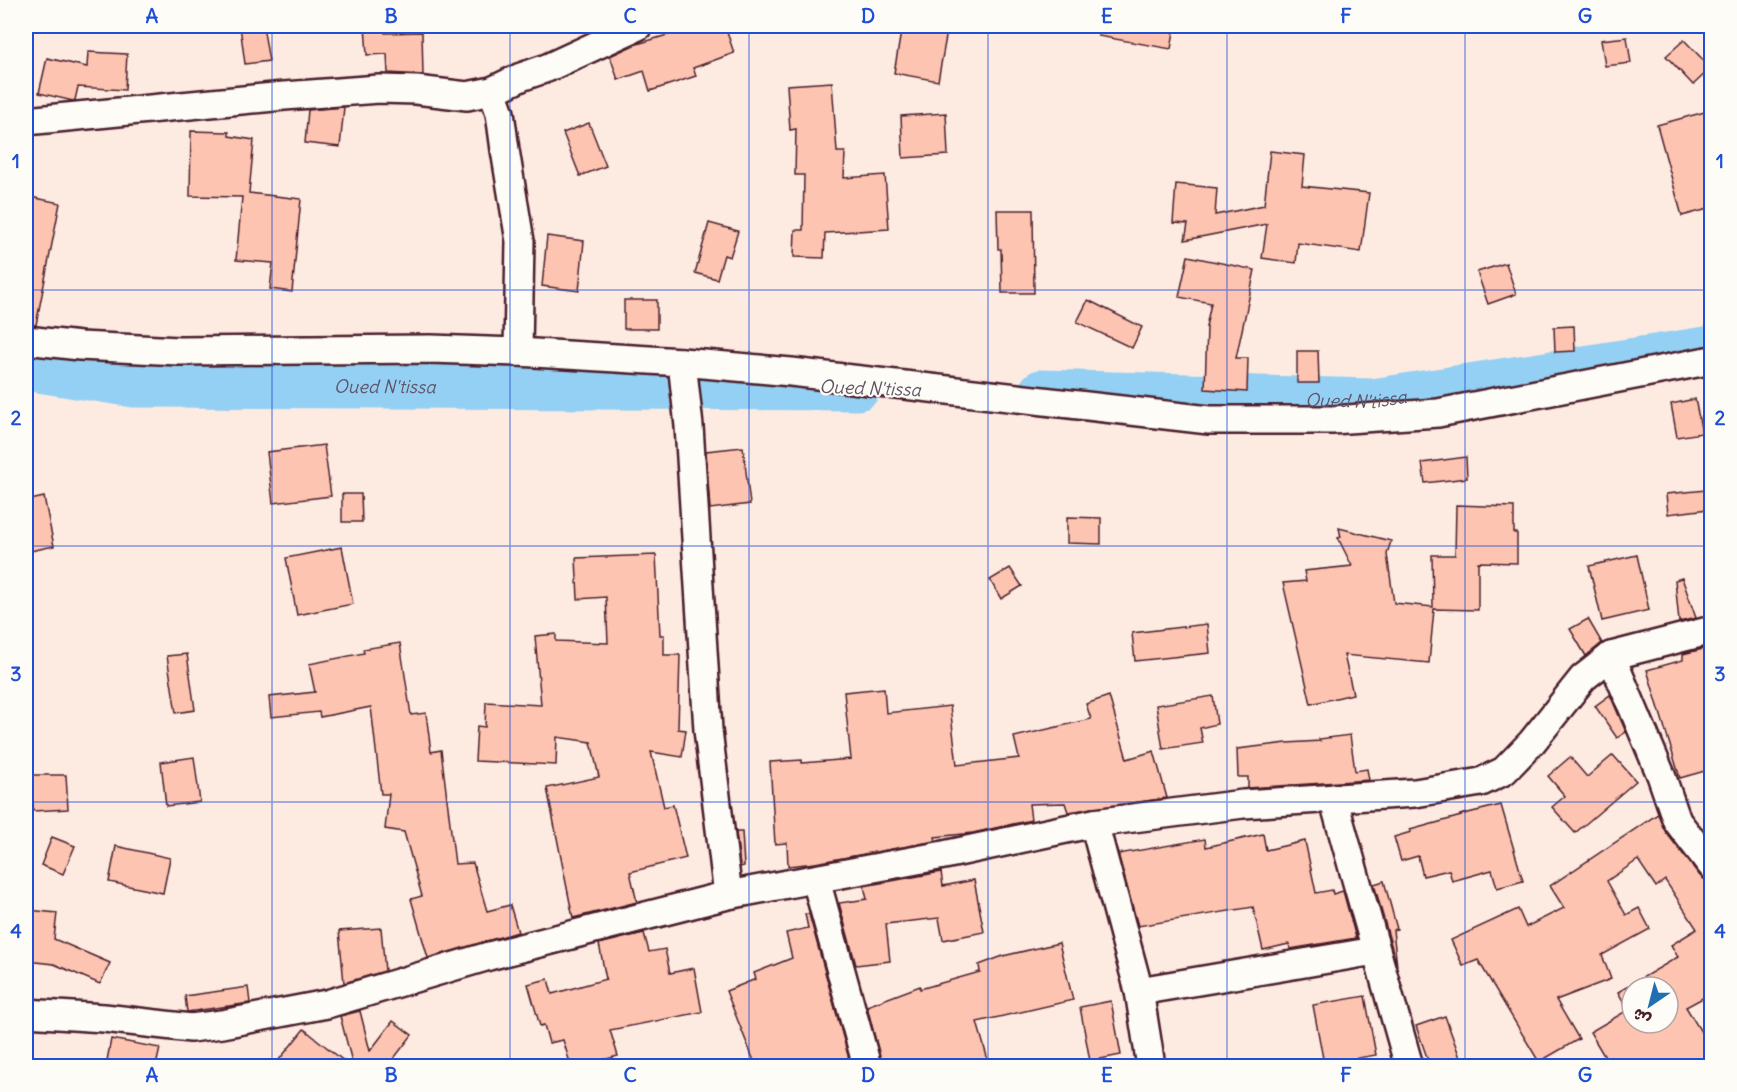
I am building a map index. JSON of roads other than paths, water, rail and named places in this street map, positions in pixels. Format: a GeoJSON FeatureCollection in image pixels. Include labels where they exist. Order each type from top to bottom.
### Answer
{"type":"FeatureCollection","features":[{"type":"Feature","properties":{"kind":"street"},"geometry":{"type":"LineString","coordinates":[[26,121],[379,89],[416,90],[467,96],[492,91],[638,26]]}},
{"type":"Feature","properties":{"kind":"street"},"geometry":{"type":"LineString","coordinates":[[492,91],[500,113],[520,241],[518,352]]}},
{"type":"Feature","properties":{"kind":"street"},"geometry":{"type":"LineString","coordinates":[[26,340],[80,346],[179,351],[431,349],[682,362],[791,372],[1209,420],[1332,420],[1438,413],[1712,360]]}},
{"type":"Feature","properties":{"kind":"street"},"geometry":{"type":"LineString","coordinates":[[682,362],[689,426],[708,730],[729,895]]}},
{"type":"Feature","properties":{"kind":"street"},"geometry":{"type":"LineString","coordinates":[[26,1013],[104,1018],[191,1028],[222,1024],[327,1004],[489,956],[729,895],[816,880],[1094,822],[1243,804],[1415,793],[1481,782],[1504,771],[1532,742],[1583,678],[1611,656],[1712,630]]}},
{"type":"Feature","properties":{"kind":"street"},"geometry":{"type":"LineString","coordinates":[[1611,656],[1661,775],[1677,821],[1712,866]]}},
{"type":"Feature","properties":{"kind":"street"},"geometry":{"type":"LineString","coordinates":[[1333,798],[1409,1066]]}},
{"type":"Feature","properties":{"kind":"street"},"geometry":{"type":"LineString","coordinates":[[1094,822],[1139,991],[1151,1066]]}},
{"type":"Feature","properties":{"kind":"street"},"geometry":{"type":"LineString","coordinates":[[816,880],[867,1066]]}},
{"type":"Feature","properties":{"kind":"street"},"geometry":{"type":"LineString","coordinates":[[1139,991],[1375,951]]}},
{"type":"Feature","properties":{"kind":"waterway","name":"Oued N'tissa"},"geometry":{"type":"LineString","coordinates":[[1041,392],[1373,401],[1712,348]]}},
{"type":"Feature","properties":{"kind":"waterway","name":"Oued N'tissa"},"geometry":{"type":"LineString","coordinates":[[26,368],[134,385],[858,388]]}}]}
